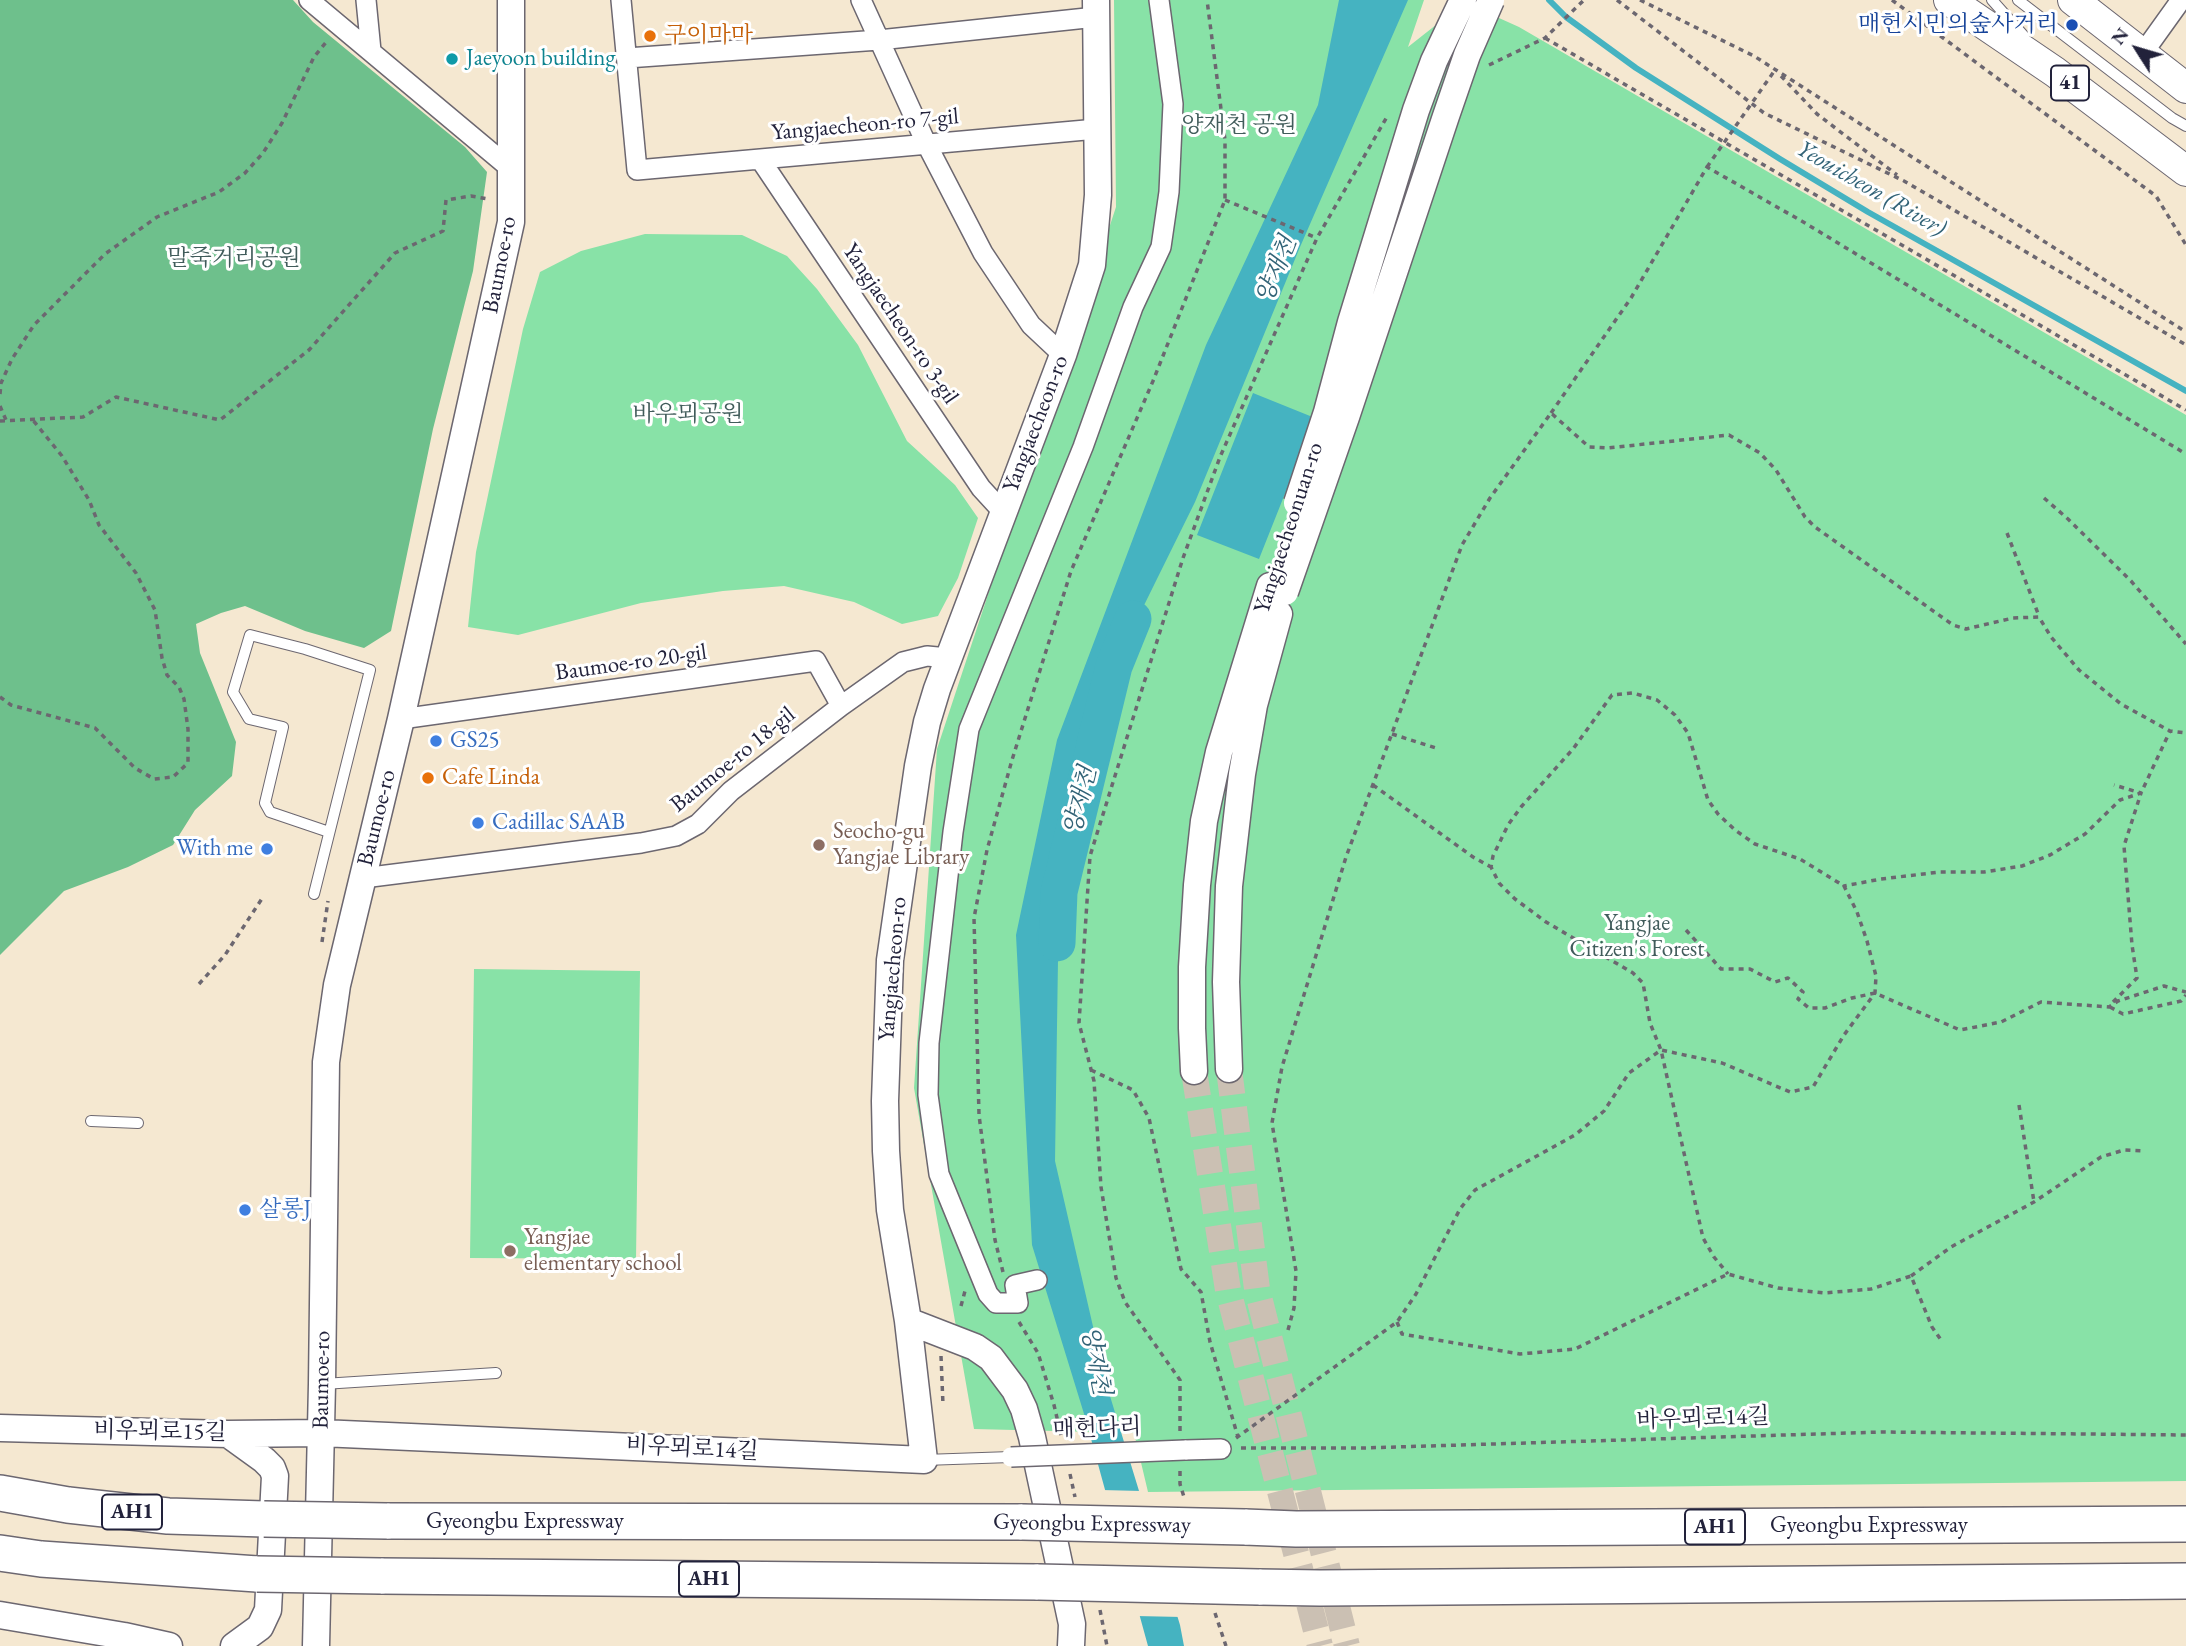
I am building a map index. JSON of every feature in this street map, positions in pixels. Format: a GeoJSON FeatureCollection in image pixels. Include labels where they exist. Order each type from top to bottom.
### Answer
{"type":"FeatureCollection","features":[{"type":"Feature","properties":{"kind":"highway","name":"Gyeongbu Expressway"},"geometry":{"type":"LineString","coordinates":[[0,1493],[68,1505],[168,1516],[387,1521],[1022,1522],[1296,1530],[2186,1524]]}},
{"type":"Feature","properties":{"kind":"highway","name":"AH1"},"geometry":{"type":"LineString","coordinates":[[0,1553],[41,1559],[257,1574],[381,1576],[1038,1582],[1334,1588],[2186,1581]]}},
{"type":"Feature","properties":{"kind":"main road","name":"41"},"geometry":{"type":"LineString","coordinates":[[1949,0],[2055,72],[2183,171]]}},
{"type":"Feature","properties":{"kind":"main road"},"geometry":{"type":"LineString","coordinates":[[2073,0],[2186,88]]}},
{"type":"Feature","properties":{"kind":"street"},"geometry":{"type":"LineString","coordinates":[[309,0],[511,169]]}},
{"type":"Feature","properties":{"kind":"street"},"geometry":{"type":"LineString","coordinates":[[366,0],[371,51]]}},
{"type":"Feature","properties":{"kind":"street","name":"Baumoe-ro"},"geometry":{"type":"LineString","coordinates":[[316,1646],[326,1062],[337,985],[401,719],[511,222],[511,0]]}},
{"type":"Feature","properties":{"kind":"street"},"geometry":{"type":"LineString","coordinates":[[621,0],[627,58],[879,40],[1096,8]]}},
{"type":"Feature","properties":{"kind":"street"},"geometry":{"type":"LineString","coordinates":[[861,0],[926,144],[983,253],[1031,325],[1063,355]]}},
{"type":"Feature","properties":{"kind":"street"},"geometry":{"type":"LineString","coordinates":[[1037,1280],[1015,1285],[1018,1303],[996,1303],[988,1294],[939,1174],[928,1095],[929,1043],[953,832],[969,729],[1083,447],[1133,307],[1161,247],[1169,192],[1172,104],[1159,0]]}},
{"type":"Feature","properties":{"kind":"street","name":"Yangjaecheonuan-ro"},"geometry":{"type":"LineString","coordinates":[[1228,1069],[1226,982],[1229,886],[1242,774],[1278,589],[1351,322],[1416,110],[1434,61],[1463,0]]}},
{"type":"Feature","properties":{"kind":"street","name":"Yangjaecheonuan-ro"},"geometry":{"type":"LineString","coordinates":[[1194,1071],[1192,967],[1197,885],[1204,821],[1219,752],[1278,589],[1346,417],[1467,55],[1491,0]]}},
{"type":"Feature","properties":{"kind":"street"},"geometry":{"type":"LineString","coordinates":[[2143,52],[2181,0]]}},
{"type":"Feature","properties":{"kind":"street","name":"Yangjaecheon-ro"},"geometry":{"type":"LineString","coordinates":[[908,1321],[890,1210],[886,1151],[890,960],[927,722],[948,658],[1063,355],[1092,265],[1098,195],[1096,8]]}},
{"type":"Feature","properties":{"kind":"street","name":"Yangjaecheon-ro 7-gil"},"geometry":{"type":"LineString","coordinates":[[627,58],[637,170],[1097,129]]}},
{"type":"Feature","properties":{"kind":"street","name":"Yangjaecheon-ro 3-gil"},"geometry":{"type":"LineString","coordinates":[[760,159],[981,488],[1003,512]]}},
{"type":"Feature","properties":{"kind":"street","name":"Baumoe-ro 18-gil"},"geometry":{"type":"LineString","coordinates":[[363,878],[641,843],[676,836],[698,824],[731,791],[903,662],[927,656],[948,658]]}},
{"type":"Feature","properties":{"kind":"street","name":"Baumoe-ro 20-gil"},"geometry":{"type":"LineString","coordinates":[[401,719],[816,662],[841,706]]}},
{"type":"Feature","properties":{"kind":"street"},"geometry":{"type":"LineString","coordinates":[[925,1460],[908,1321],[975,1347],[991,1358],[1015,1390],[1024,1409],[1035,1451],[1072,1624],[1071,1646]]}},
{"type":"Feature","properties":{"kind":"street","name":"비우뫼로15길"},"geometry":{"type":"LineString","coordinates":[[0,1428],[228,1434],[321,1433]]}},
{"type":"Feature","properties":{"kind":"street","name":"비우뫼로14길"},"geometry":{"type":"LineString","coordinates":[[321,1433],[925,1460]]}},
{"type":"Feature","properties":{"kind":"street"},"geometry":{"type":"LineString","coordinates":[[228,1434],[264,1460],[275,1476],[268,1610],[260,1627],[234,1646]]}},
{"type":"Feature","properties":{"kind":"street","name":"매헌다리"},"geometry":{"type":"LineString","coordinates":[[1011,1457],[1221,1449]]}},
{"type":"Feature","properties":{"kind":"street"},"geometry":{"type":"LineString","coordinates":[[0,1615],[169,1646]]}},
{"type":"Feature","properties":{"kind":"lane"},"geometry":{"type":"LineString","coordinates":[[1992,0],[2055,72]]}},
{"type":"Feature","properties":{"kind":"lane"},"geometry":{"type":"LineString","coordinates":[[2018,0],[2186,126]]}},
{"type":"Feature","properties":{"kind":"lane"},"geometry":{"type":"LineString","coordinates":[[314,894],[370,670],[250,635],[233,692],[248,719],[283,727],[265,803],[270,811],[329,832]]}},
{"type":"Feature","properties":{"kind":"lane"},"geometry":{"type":"LineString","coordinates":[[91,1121],[138,1123]]}},
{"type":"Feature","properties":{"kind":"lane"},"geometry":{"type":"LineString","coordinates":[[322,1384],[496,1373]]}},
{"type":"Feature","properties":{"kind":"lane"},"geometry":{"type":"LineString","coordinates":[[925,1460],[1011,1457]]}},
{"type":"Feature","properties":{"kind":"path"},"geometry":{"type":"LineString","coordinates":[[1063,1446],[1038,1353],[1011,1310],[995,1240],[979,1115],[974,918],[987,850],[1012,760],[1071,571],[1153,381],[1225,200],[1225,140],[1207,0]]}},
{"type":"Feature","properties":{"kind":"path"},"geometry":{"type":"LineString","coordinates":[[1584,0],[1545,38],[2186,410]]}},
{"type":"Feature","properties":{"kind":"path"},"geometry":{"type":"LineString","coordinates":[[1617,0],[1764,113],[1904,181],[2186,345]]}},
{"type":"Feature","properties":{"kind":"path"},"geometry":{"type":"LineString","coordinates":[[1640,0],[1754,56],[2186,332]]}},
{"type":"Feature","properties":{"kind":"path"},"geometry":{"type":"LineString","coordinates":[[1892,0],[2155,196],[2186,245]]}},
{"type":"Feature","properties":{"kind":"path"},"geometry":{"type":"LineString","coordinates":[[0,394],[1,383],[12,359],[34,326],[105,254],[157,217],[219,191],[245,173],[263,153],[282,123],[314,57],[340,26]]}},
{"type":"Feature","properties":{"kind":"path"},"geometry":{"type":"LineString","coordinates":[[1775,70],[1817,114],[1904,181]]}},
{"type":"Feature","properties":{"kind":"path"},"geometry":{"type":"LineString","coordinates":[[1288,1330],[1294,1308],[1296,1271],[1272,1124],[1286,1055],[1346,857],[1414,677],[1425,640],[1462,545],[1490,498],[1631,298],[1707,167],[1775,70]]}},
{"type":"Feature","properties":{"kind":"path"},"geometry":{"type":"LineString","coordinates":[[1707,167],[1805,223],[2186,454]]}},
{"type":"Feature","properties":{"kind":"path"},"geometry":{"type":"LineString","coordinates":[[0,406],[3,421],[83,417],[116,397],[220,420],[309,350],[395,253],[443,231],[446,200],[471,196],[511,203]]}},
{"type":"Feature","properties":{"kind":"path"},"geometry":{"type":"LineString","coordinates":[[1225,200],[1317,238]]}},
{"type":"Feature","properties":{"kind":"path"},"geometry":{"type":"LineString","coordinates":[[1551,413],[1589,447],[1608,448],[1730,435],[1760,453],[1776,470],[1805,517],[1815,527],[1953,625],[1966,629],[2013,618],[2039,617]]}},
{"type":"Feature","properties":{"kind":"path"},"geometry":{"type":"LineString","coordinates":[[0,697],[11,705],[95,728],[135,768],[154,779],[173,777],[188,764],[188,729],[184,699],[179,687],[167,675],[155,610],[136,573],[99,525],[89,500],[62,456],[32,419]]}},
{"type":"Feature","properties":{"kind":"path"},"geometry":{"type":"LineString","coordinates":[[2044,498],[2130,581],[2186,644]]}},
{"type":"Feature","properties":{"kind":"path"},"geometry":{"type":"LineString","coordinates":[[2007,533],[2039,617],[2051,637],[2079,670],[2120,704],[2170,731],[2186,733]]}},
{"type":"Feature","properties":{"kind":"path"},"geometry":{"type":"LineString","coordinates":[[1221,1449],[1397,1322],[1416,1294],[1460,1209],[1475,1190],[1576,1135],[1604,1111],[1629,1073],[1661,1050],[1722,1063],[1790,1091],[1813,1087],[1844,1035],[1875,993],[1875,976],[1867,940],[1844,886],[1800,859],[1755,844],[1735,830],[1708,800],[1688,733],[1675,715],[1657,700],[1633,692],[1612,695],[1573,749],[1521,807],[1502,834],[1491,867]]}},
{"type":"Feature","properties":{"kind":"path"},"geometry":{"type":"LineString","coordinates":[[2109,1007],[2137,978],[2124,846],[2141,793],[2170,731]]}},
{"type":"Feature","properties":{"kind":"path"},"geometry":{"type":"LineString","coordinates":[[1392,734],[1439,749]]}},
{"type":"Feature","properties":{"kind":"path"},"geometry":{"type":"LineString","coordinates":[[1373,785],[1491,867],[1499,883],[1546,922],[1633,973],[1643,983],[1650,1023],[1661,1050],[1703,1238],[1728,1274],[1778,1288],[1824,1293],[1871,1289],[1911,1276],[1951,1247],[2034,1202],[2101,1157],[2124,1150],[2146,1151]]}},
{"type":"Feature","properties":{"kind":"path"},"geometry":{"type":"LineString","coordinates":[[2114,785],[2141,793]]}},
{"type":"Feature","properties":{"kind":"path"},"geometry":{"type":"LineString","coordinates":[[1844,886],[1905,876],[1984,872],[2022,866],[2050,855],[2085,834],[2120,800],[2141,793]]}},
{"type":"Feature","properties":{"kind":"path"},"geometry":{"type":"LineString","coordinates":[[198,984],[225,955],[263,897]]}},
{"type":"Feature","properties":{"kind":"path"},"geometry":{"type":"LineString","coordinates":[[1686,930],[1720,969],[1751,969],[1775,982],[1788,978],[1803,992],[1798,999],[1808,1008],[1825,1007],[1875,993],[1960,1030],[2001,1022],[2041,1002],[2109,1007],[2123,1014],[2181,1001],[2186,994],[2164,986],[2118,1001],[2109,1007]]}},
{"type":"Feature","properties":{"kind":"path"},"geometry":{"type":"LineString","coordinates":[[1091,1070],[1133,1090],[1149,1118],[1181,1269],[1201,1292],[1210,1342],[1238,1437]]}},
{"type":"Feature","properties":{"kind":"path"},"geometry":{"type":"LineString","coordinates":[[2019,1105],[2034,1202]]}},
{"type":"Feature","properties":{"kind":"path"},"geometry":{"type":"LineString","coordinates":[[1397,1322],[1402,1334],[1520,1354],[1576,1349],[1728,1274]]}},
{"type":"Feature","properties":{"kind":"path"},"geometry":{"type":"LineString","coordinates":[[1911,1276],[1932,1327],[1941,1340]]}},
{"type":"Feature","properties":{"kind":"path","name":"바우뫼로14길"},"geometry":{"type":"LineString","coordinates":[[1221,1449],[1363,1448],[1882,1432],[2186,1435]]}},
{"type":"Feature","properties":{"kind":"path"},"geometry":{"type":"LineString","coordinates":[[1069,1473],[1076,1500]]}},
{"type":"Feature","properties":{"kind":"path"},"geometry":{"type":"LineString","coordinates":[[1100,1609],[1107,1646]]}},
{"type":"Feature","properties":{"kind":"green space","name":"말죽거리공원"},"geometry":{"type":"Polygon","coordinates":[[[0,0],[293,0],[313,22],[465,147],[487,172],[473,271],[433,429],[391,631],[364,648],[305,631],[245,606],[196,624],[200,653],[236,742],[232,776],[195,810],[173,845],[128,867],[64,891],[0,955],[0,0]]]}},
{"type":"Feature","properties":{"kind":"green space","name":"Yangjae Citizen's Forest"},"geometry":{"type":"Polygon","coordinates":[[[1114,0],[1424,0],[1408,47],[1446,17],[1479,9],[1519,27],[2186,415],[2186,1481],[1148,1492],[1134,1433],[974,1429],[914,1088],[937,749],[1116,207],[1114,0]]]}},
{"type":"Feature","properties":{"kind":"green space","name":"바우뫼공원"},"geometry":{"type":"Polygon","coordinates":[[[645,234],[742,235],[787,256],[817,289],[858,345],[907,441],[955,485],[978,518],[958,578],[938,616],[902,624],[854,602],[784,586],[723,591],[641,603],[518,635],[468,627],[476,552],[523,329],[540,272],[581,251],[645,234]]]}},
{"type":"Feature","properties":{"kind":"green space"},"geometry":{"type":"Polygon","coordinates":[[[474,969],[640,971],[636,1259],[470,1258],[474,969]]]}},
{"type":"Feature","properties":{"kind":"water"},"geometry":{"type":"Polygon","coordinates":[[[1339,0],[1408,0],[1300,247],[1195,502],[1114,666],[1059,892],[1055,1161],[1106,1383],[1180,1625],[1184,1646],[1148,1646],[1085,1417],[1032,1245],[1016,935],[1057,740],[1206,345],[1318,105],[1339,0]]]}},
{"type":"Feature","properties":{"kind":"water"},"geometry":{"type":"Polygon","coordinates":[[[1253,393],[1315,418],[1259,559],[1197,535],[1253,393]]]}},
{"type":"Feature","properties":{"kind":"pier"},"geometry":{"type":"Polygon","coordinates":[[[1101,1490],[1142,1491],[1182,1617],[1136,1616],[1101,1490]]]}},
{"type":"Feature","properties":{"kind":"waterway","name":"Yeouicheon (River)"},"geometry":{"type":"LineString","coordinates":[[1549,0],[1566,17],[1636,68],[1780,159],[1868,212],[2186,391]]}},
{"type":"Feature","properties":{"kind":"waterway","name":"양재천"},"geometry":{"type":"LineString","coordinates":[[1057,943],[1059,892],[1114,666],[1133,619]]}},
{"type":"Feature","properties":{"kind":"tunnel"},"geometry":{"type":"LineString","coordinates":[[1229,1069],[1257,1289],[1347,1646]]}},
{"type":"Feature","properties":{"kind":"tunnel"},"geometry":{"type":"LineString","coordinates":[[1194,1071],[1228,1290],[1320,1646]]}},
{"type":"Feature","properties":{"kind":"place","name":"매헌시민의숲사거리"},"geometry":{"type":"Point","coordinates":[2072,25]}},
{"type":"Feature","properties":{"kind":"place","name":"구이마마"},"geometry":{"type":"Point","coordinates":[650,36]}},
{"type":"Feature","properties":{"kind":"place","name":"Jaeyoon building"},"geometry":{"type":"Point","coordinates":[452,59]}},
{"type":"Feature","properties":{"kind":"place","name":"GS25"},"geometry":{"type":"Point","coordinates":[436,741]}},
{"type":"Feature","properties":{"kind":"place","name":"Cafe Linda"},"geometry":{"type":"Point","coordinates":[428,778]}},
{"type":"Feature","properties":{"kind":"place","name":"Cadillac SAAB"},"geometry":{"type":"Point","coordinates":[478,823]}},
{"type":"Feature","properties":{"kind":"place","name":"Seocho-gu Yangjae Library"},"geometry":{"type":"Point","coordinates":[819,845]}},
{"type":"Feature","properties":{"kind":"place","name":"With me"},"geometry":{"type":"Point","coordinates":[267,849]}},
{"type":"Feature","properties":{"kind":"place","name":"살롱J"},"geometry":{"type":"Point","coordinates":[245,1210]}},
{"type":"Feature","properties":{"kind":"place","name":"Yangjae elementary school"},"geometry":{"type":"Point","coordinates":[510,1251]}},
{"type":"Feature","properties":{"kind":"park label","name":"양재천 공원"},"geometry":{"type":"Point","coordinates":[1239,126]}}]}
